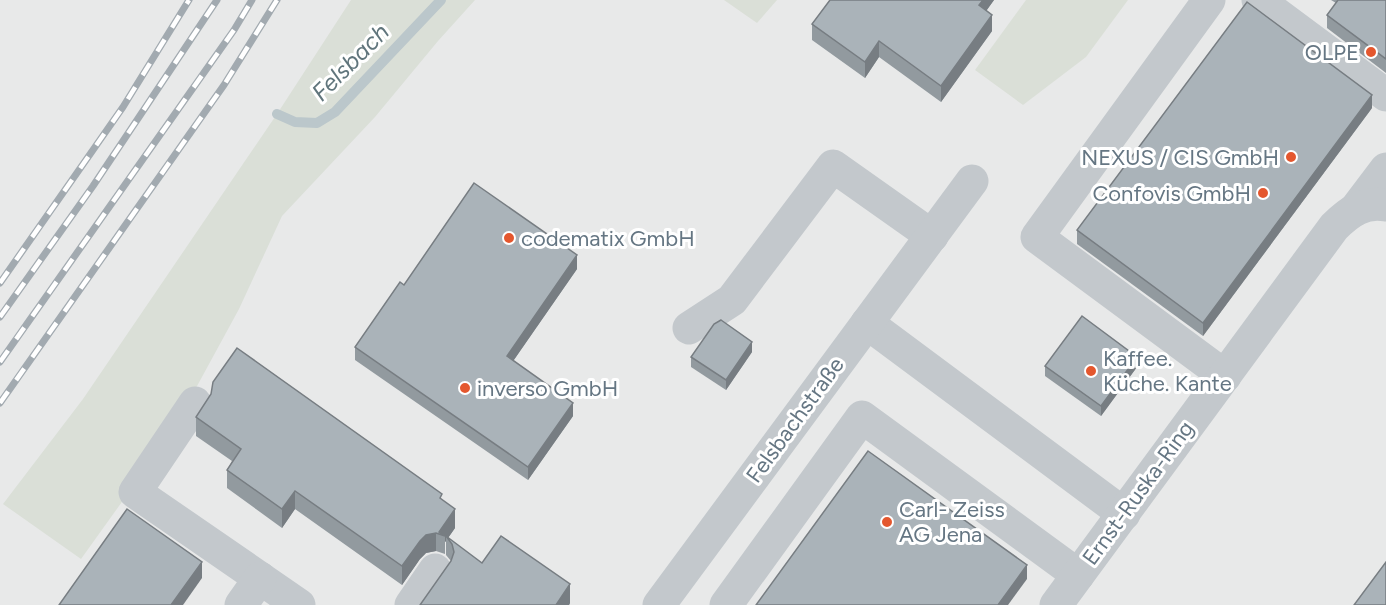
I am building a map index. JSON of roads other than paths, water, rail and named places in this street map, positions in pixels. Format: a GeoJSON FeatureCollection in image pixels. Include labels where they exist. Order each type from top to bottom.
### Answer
{"type":"FeatureCollection","features":[{"type":"Feature","properties":{"kind":"lane"},"geometry":{"type":"LineString","coordinates":[[1209,0],[1037,237],[1225,376]]}},
{"type":"Feature","properties":{"kind":"lane"},"geometry":{"type":"LineString","coordinates":[[1258,0],[1386,95]]}},
{"type":"Feature","properties":{"kind":"lane"},"geometry":{"type":"LineString","coordinates":[[689,328],[732,300],[832,166],[932,236]]}},
{"type":"Feature","properties":{"kind":"lane","name":"Ernst-Ruska-Ring"},"geometry":{"type":"LineString","coordinates":[[1056,605],[1334,227],[1370,207],[1386,169]]}},
{"type":"Feature","properties":{"kind":"lane","name":"Felsbachstraße"},"geometry":{"type":"LineString","coordinates":[[659,605],[972,182]]}},
{"type":"Feature","properties":{"kind":"lane"},"geometry":{"type":"LineString","coordinates":[[867,323],[1124,514]]}},
{"type":"Feature","properties":{"kind":"lane"},"geometry":{"type":"LineString","coordinates":[[195,403],[135,492],[299,605]]}},
{"type":"Feature","properties":{"kind":"lane"},"geometry":{"type":"LineString","coordinates":[[726,605],[862,417],[1078,575]]}},
{"type":"Feature","properties":{"kind":"lane"},"geometry":{"type":"LineString","coordinates":[[411,605],[435,570]]}},
{"type":"Feature","properties":{"kind":"lane"},"geometry":{"type":"LineString","coordinates":[[241,605],[260,578]]}},
{"type":"Feature","properties":{"kind":"waterway","name":"Felsbach"},"geometry":{"type":"LineString","coordinates":[[277,114],[295,122],[317,123],[335,112],[441,0]]}},
{"type":"Feature","properties":{"kind":"railway"},"geometry":{"type":"LineString","coordinates":[[0,283],[123,107],[189,0]]}},
{"type":"Feature","properties":{"kind":"railway"},"geometry":{"type":"LineString","coordinates":[[0,317],[93,186],[217,0]]}},
{"type":"Feature","properties":{"kind":"railway"},"geometry":{"type":"LineString","coordinates":[[0,362],[234,30],[252,0]]}},
{"type":"Feature","properties":{"kind":"railway"},"geometry":{"type":"LineString","coordinates":[[0,403],[224,85],[277,0]]}},
{"type":"Feature","properties":{"kind":"place","name":"OLPE"},"geometry":{"type":"Point","coordinates":[1371,52]}},
{"type":"Feature","properties":{"kind":"place","name":"NEXUS / CIS GmbH"},"geometry":{"type":"Point","coordinates":[1291,157]}},
{"type":"Feature","properties":{"kind":"place","name":"Confovis GmbH"},"geometry":{"type":"Point","coordinates":[1263,193]}},
{"type":"Feature","properties":{"kind":"place","name":"codematix GmbH"},"geometry":{"type":"Point","coordinates":[509,238]}},
{"type":"Feature","properties":{"kind":"place","name":"Kaffee. Küche. Kante"},"geometry":{"type":"Point","coordinates":[1091,371]}},
{"type":"Feature","properties":{"kind":"place","name":"inverso GmbH"},"geometry":{"type":"Point","coordinates":[465,388]}},
{"type":"Feature","properties":{"kind":"place","name":"Carl- Zeiss AG Jena"},"geometry":{"type":"Point","coordinates":[887,522]}}]}
